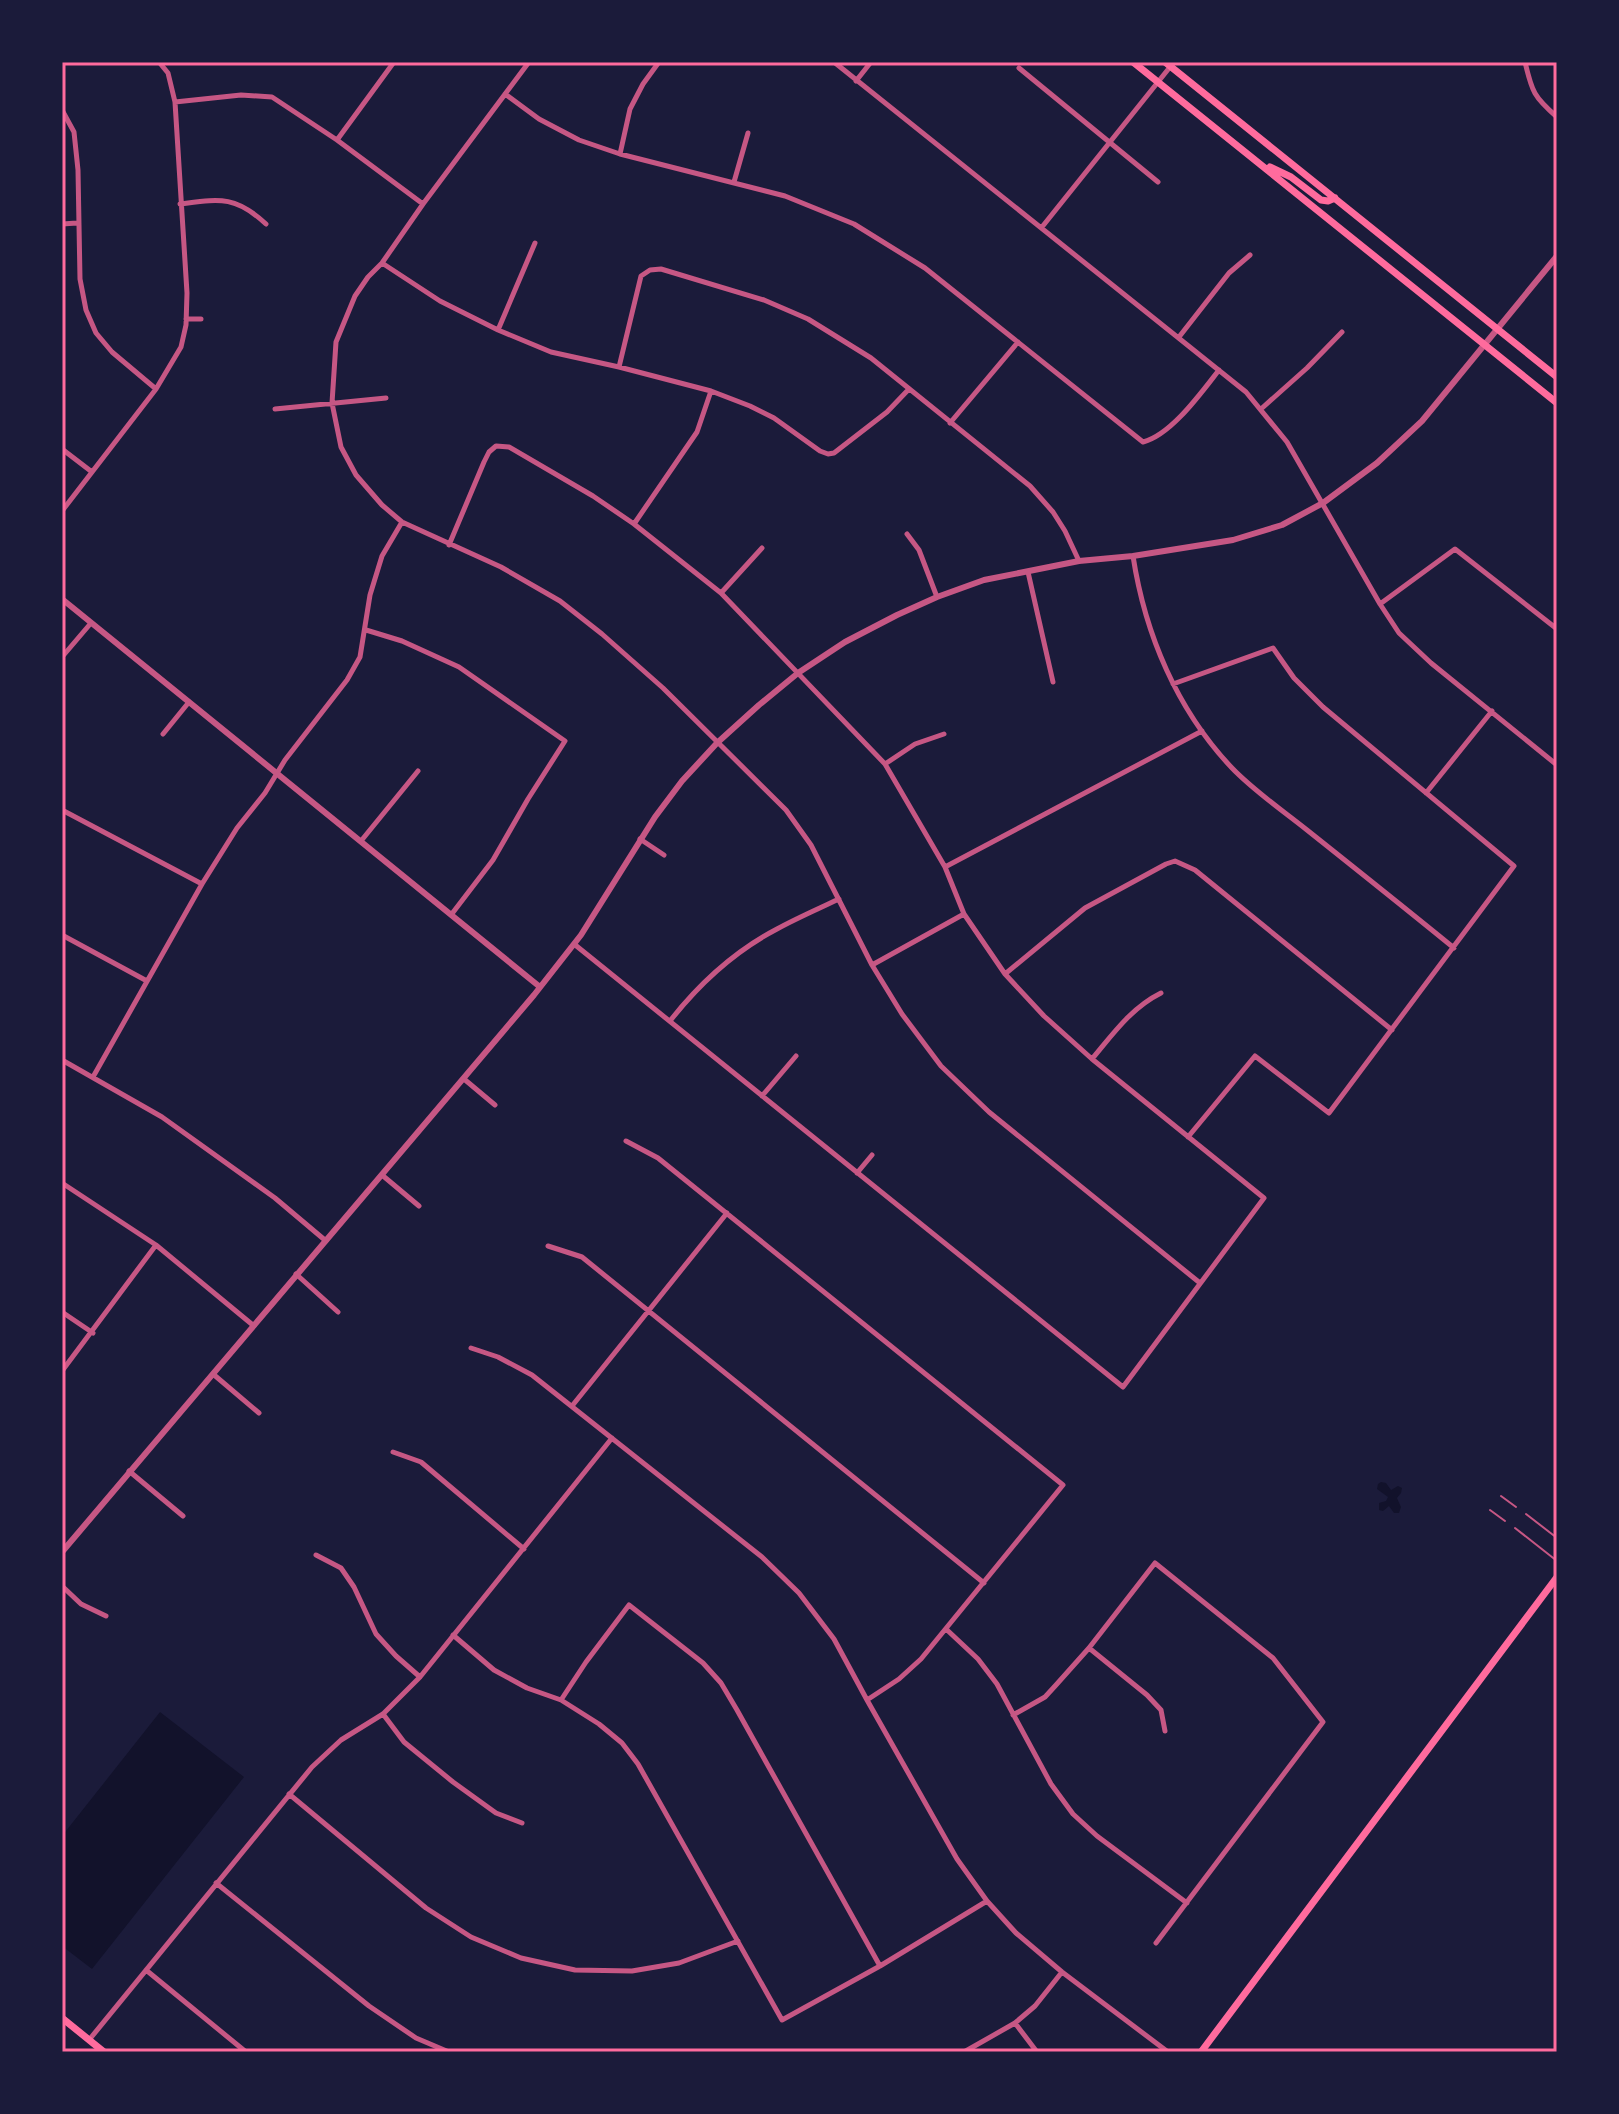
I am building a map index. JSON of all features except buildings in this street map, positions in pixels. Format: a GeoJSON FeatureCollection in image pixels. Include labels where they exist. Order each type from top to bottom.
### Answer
{"type":"FeatureCollection","features":[{"type":"Feature","properties":{"kind":"main road"},"geometry":{"type":"LineString","coordinates":[[1133,62],[1557,403]]}},
{"type":"Feature","properties":{"kind":"main road"},"geometry":{"type":"LineString","coordinates":[[1170,63],[1557,377]]}},
{"type":"Feature","properties":{"kind":"main road"},"geometry":{"type":"LineString","coordinates":[[1257,161],[1291,177],[1321,200],[1335,198]]}},
{"type":"Feature","properties":{"kind":"main road"},"geometry":{"type":"LineString","coordinates":[[1201,2052],[1557,1577]]}},
{"type":"Feature","properties":{"kind":"main road"},"geometry":{"type":"LineString","coordinates":[[62,2018],[104,2052]]}},
{"type":"Feature","properties":{"kind":"street"},"geometry":{"type":"LineString","coordinates":[[62,511],[156,389],[181,347],[187,293],[175,102],[168,73],[159,62]]}},
{"type":"Feature","properties":{"kind":"street"},"geometry":{"type":"LineString","coordinates":[[337,140],[394,62]]}},
{"type":"Feature","properties":{"kind":"street"},"geometry":{"type":"LineString","coordinates":[[529,62],[355,296],[336,342],[332,403],[341,447],[356,475],[382,505],[402,522],[501,567],[560,601],[663,688],[786,810],[811,845],[872,965],[902,1014],[941,1066],[989,1112],[1200,1283]]}},
{"type":"Feature","properties":{"kind":"street"},"geometry":{"type":"LineString","coordinates":[[620,154],[630,109],[659,62]]}},
{"type":"Feature","properties":{"kind":"street"},"geometry":{"type":"LineString","coordinates":[[834,62],[1246,392],[1287,442],[1399,633],[1431,663],[1557,765]]}},
{"type":"Feature","properties":{"kind":"street"},"geometry":{"type":"LineString","coordinates":[[856,81],[871,62]]}},
{"type":"Feature","properties":{"kind":"street"},"geometry":{"type":"LineString","coordinates":[[1525,62],[1532,91],[1557,117]]}},
{"type":"Feature","properties":{"kind":"street"},"geometry":{"type":"LineString","coordinates":[[1042,227],[1170,63]]}},
{"type":"Feature","properties":{"kind":"street"},"geometry":{"type":"LineString","coordinates":[[1019,68],[1158,182]]}},
{"type":"Feature","properties":{"kind":"street"},"geometry":{"type":"LineString","coordinates":[[505,94],[539,119],[579,140],[620,154],[785,196],[854,224],[925,268],[1143,442],[1153,440],[1180,416],[1219,370]]}},
{"type":"Feature","properties":{"kind":"street"},"geometry":{"type":"LineString","coordinates":[[175,102],[241,95],[272,97],[337,140],[423,204]]}},
{"type":"Feature","properties":{"kind":"street"},"geometry":{"type":"LineString","coordinates":[[62,110],[74,132],[78,170],[80,279],[86,310],[96,333],[112,352],[156,389]]}},
{"type":"Feature","properties":{"kind":"street"},"geometry":{"type":"LineString","coordinates":[[734,182],[748,133]]}},
{"type":"Feature","properties":{"kind":"street"},"geometry":{"type":"LineString","coordinates":[[180,204],[218,200],[233,202],[244,206],[266,224]]}},
{"type":"Feature","properties":{"kind":"street"},"geometry":{"type":"LineString","coordinates":[[62,224],[77,223]]}},
{"type":"Feature","properties":{"kind":"street"},"geometry":{"type":"LineString","coordinates":[[498,330],[535,243]]}},
{"type":"Feature","properties":{"kind":"street"},"geometry":{"type":"LineString","coordinates":[[1179,337],[1229,273],[1250,255]]}},
{"type":"Feature","properties":{"kind":"street"},"geometry":{"type":"LineString","coordinates":[[62,1552],[540,987],[597,911],[640,839],[682,781],[717,743],[759,705],[798,673],[845,642],[937,597],[984,580],[1079,561],[1233,540],[1282,525],[1323,503],[1377,463],[1422,421],[1557,256]]}},
{"type":"Feature","properties":{"kind":"street"},"geometry":{"type":"LineString","coordinates":[[382,263],[440,301],[498,330],[551,352],[711,391],[774,418],[828,454],[834,453],[877,421],[909,389]]}},
{"type":"Feature","properties":{"kind":"street"},"geometry":{"type":"LineString","coordinates":[[619,367],[641,276],[650,270],[661,269],[752,296],[808,319],[871,358],[1030,486],[1059,521],[1079,561]]}},
{"type":"Feature","properties":{"kind":"street"},"geometry":{"type":"LineString","coordinates":[[186,319],[201,319]]}},
{"type":"Feature","properties":{"kind":"street"},"geometry":{"type":"LineString","coordinates":[[1261,409],[1342,332]]}},
{"type":"Feature","properties":{"kind":"street"},"geometry":{"type":"LineString","coordinates":[[950,423],[1018,342]]}},
{"type":"Feature","properties":{"kind":"street"},"geometry":{"type":"LineString","coordinates":[[634,524],[697,432],[711,391]]}},
{"type":"Feature","properties":{"kind":"street"},"geometry":{"type":"LineString","coordinates":[[275,409],[386,398]]}},
{"type":"Feature","properties":{"kind":"street"},"geometry":{"type":"LineString","coordinates":[[449,545],[489,452],[496,446],[509,447],[634,524],[721,593],[885,764],[945,867],[964,914],[1005,974],[1044,1016],[1092,1059],[1264,1198],[1123,1387],[574,944]]}},
{"type":"Feature","properties":{"kind":"street"},"geometry":{"type":"LineString","coordinates":[[62,449],[92,472]]}},
{"type":"Feature","properties":{"kind":"street"},"geometry":{"type":"LineString","coordinates":[[93,1077],[237,828],[347,680],[360,657],[370,595],[382,556],[402,522]]}},
{"type":"Feature","properties":{"kind":"street"},"geometry":{"type":"LineString","coordinates":[[907,534],[919,550],[937,597]]}},
{"type":"Feature","properties":{"kind":"street"},"geometry":{"type":"LineString","coordinates":[[721,593],[762,548]]}},
{"type":"Feature","properties":{"kind":"street"},"geometry":{"type":"LineString","coordinates":[[1380,604],[1455,549],[1557,629]]}},
{"type":"Feature","properties":{"kind":"street"},"geometry":{"type":"LineString","coordinates":[[1133,556],[1138,590],[1152,636],[1173,684],[1202,731],[1233,769],[1454,948]]}},
{"type":"Feature","properties":{"kind":"street"},"geometry":{"type":"LineString","coordinates":[[1028,572],[1053,682]]}},
{"type":"Feature","properties":{"kind":"street"},"geometry":{"type":"LineString","coordinates":[[62,599],[540,987]]}},
{"type":"Feature","properties":{"kind":"street"},"geometry":{"type":"LineString","coordinates":[[62,657],[91,623]]}},
{"type":"Feature","properties":{"kind":"street"},"geometry":{"type":"LineString","coordinates":[[365,630],[402,641],[459,667],[565,741],[493,860],[451,915]]}},
{"type":"Feature","properties":{"kind":"street"},"geometry":{"type":"LineString","coordinates":[[1173,684],[1273,648],[1294,678],[1323,707],[1514,866],[1329,1113],[1255,1056],[1188,1137]]}},
{"type":"Feature","properties":{"kind":"street"},"geometry":{"type":"LineString","coordinates":[[163,734],[189,702]]}},
{"type":"Feature","properties":{"kind":"street"},"geometry":{"type":"LineString","coordinates":[[1426,793],[1492,711]]}},
{"type":"Feature","properties":{"kind":"street"},"geometry":{"type":"LineString","coordinates":[[945,867],[1202,731]]}},
{"type":"Feature","properties":{"kind":"street"},"geometry":{"type":"LineString","coordinates":[[885,764],[915,744],[944,734]]}},
{"type":"Feature","properties":{"kind":"street"},"geometry":{"type":"LineString","coordinates":[[361,841],[418,771]]}},
{"type":"Feature","properties":{"kind":"street"},"geometry":{"type":"LineString","coordinates":[[62,810],[202,884]]}},
{"type":"Feature","properties":{"kind":"street"},"geometry":{"type":"LineString","coordinates":[[640,839],[664,855]]}},
{"type":"Feature","properties":{"kind":"street"},"geometry":{"type":"LineString","coordinates":[[1005,974],[1085,908],[1175,861],[1195,870],[1392,1030]]}},
{"type":"Feature","properties":{"kind":"street"},"geometry":{"type":"LineString","coordinates":[[670,1021],[711,976],[739,953],[777,929],[839,899]]}},
{"type":"Feature","properties":{"kind":"street"},"geometry":{"type":"LineString","coordinates":[[872,965],[964,914]]}},
{"type":"Feature","properties":{"kind":"street"},"geometry":{"type":"LineString","coordinates":[[62,935],[147,981]]}},
{"type":"Feature","properties":{"kind":"street"},"geometry":{"type":"LineString","coordinates":[[1092,1059],[1128,1016],[1161,993]]}},
{"type":"Feature","properties":{"kind":"street"},"geometry":{"type":"LineString","coordinates":[[762,1096],[796,1056]]}},
{"type":"Feature","properties":{"kind":"street"},"geometry":{"type":"LineString","coordinates":[[62,1060],[162,1117],[275,1198],[326,1241]]}},
{"type":"Feature","properties":{"kind":"street"},"geometry":{"type":"LineString","coordinates":[[464,1079],[495,1105]]}},
{"type":"Feature","properties":{"kind":"street"},"geometry":{"type":"LineString","coordinates":[[626,1141],[658,1158],[1063,1485],[921,1659],[899,1679],[867,1700]]}},
{"type":"Feature","properties":{"kind":"street"},"geometry":{"type":"LineString","coordinates":[[857,1173],[872,1155]]}},
{"type":"Feature","properties":{"kind":"street"},"geometry":{"type":"LineString","coordinates":[[382,1175],[419,1206]]}},
{"type":"Feature","properties":{"kind":"street"},"geometry":{"type":"LineString","coordinates":[[62,1183],[156,1245],[254,1326]]}},
{"type":"Feature","properties":{"kind":"street"},"geometry":{"type":"LineString","coordinates":[[572,1406],[727,1213]]}},
{"type":"Feature","properties":{"kind":"street"},"geometry":{"type":"LineString","coordinates":[[62,1371],[156,1245]]}},
{"type":"Feature","properties":{"kind":"street"},"geometry":{"type":"LineString","coordinates":[[548,1246],[582,1257],[984,1583]]}},
{"type":"Feature","properties":{"kind":"street"},"geometry":{"type":"LineString","coordinates":[[296,1274],[338,1312]]}},
{"type":"Feature","properties":{"kind":"street"},"geometry":{"type":"LineString","coordinates":[[62,1312],[93,1333]]}},
{"type":"Feature","properties":{"kind":"street"},"geometry":{"type":"LineString","coordinates":[[471,1348],[498,1357],[532,1375],[762,1557],[799,1593],[834,1639],[957,1859],[987,1901],[1016,1933],[1062,1972],[1168,2052]]}},
{"type":"Feature","properties":{"kind":"street"},"geometry":{"type":"LineString","coordinates":[[213,1374],[259,1413]]}},
{"type":"Feature","properties":{"kind":"street"},"geometry":{"type":"LineString","coordinates":[[89,2040],[312,1767],[341,1740],[383,1714],[420,1677],[612,1438]]}},
{"type":"Feature","properties":{"kind":"street"},"geometry":{"type":"LineString","coordinates":[[393,1452],[421,1462],[524,1549]]}},
{"type":"Feature","properties":{"kind":"street"},"geometry":{"type":"LineString","coordinates":[[129,1471],[183,1516]]}},
{"type":"Feature","properties":{"kind":"street"},"geometry":{"type":"LineString","coordinates":[[316,1555],[341,1568],[354,1587],[376,1634],[420,1677]]}},
{"type":"Feature","properties":{"kind":"street"},"geometry":{"type":"LineString","coordinates":[[1013,1715],[1045,1697],[1089,1648],[1155,1563],[1273,1658],[1323,1722],[1156,1943]]}},
{"type":"Feature","properties":{"kind":"street"},"geometry":{"type":"LineString","coordinates":[[62,1586],[81,1604],[106,1616]]}},
{"type":"Feature","properties":{"kind":"street"},"geometry":{"type":"LineString","coordinates":[[561,1700],[629,1605],[703,1663],[721,1683],[880,1966]]}},
{"type":"Feature","properties":{"kind":"street"},"geometry":{"type":"LineString","coordinates":[[946,1629],[978,1659],[997,1684],[1051,1784],[1073,1814],[1097,1836],[1187,1903]]}},
{"type":"Feature","properties":{"kind":"street"},"geometry":{"type":"LineString","coordinates":[[453,1635],[494,1670],[527,1688],[561,1700],[622,1743],[638,1764],[782,2020],[880,1966],[987,1901]]}},
{"type":"Feature","properties":{"kind":"street"},"geometry":{"type":"LineString","coordinates":[[1089,1648],[1161,1710],[1165,1731]]}},
{"type":"Feature","properties":{"kind":"street"},"geometry":{"type":"LineString","coordinates":[[383,1714],[404,1742],[453,1782],[496,1813],[522,1823]]}},
{"type":"Feature","properties":{"kind":"street"},"geometry":{"type":"LineString","coordinates":[[289,1794],[426,1908],[471,1937],[521,1958],[575,1970],[632,1971],[679,1963],[738,1941]]}},
{"type":"Feature","properties":{"kind":"street"},"geometry":{"type":"LineString","coordinates":[[216,1883],[369,2006],[416,2038],[449,2052]]}},
{"type":"Feature","properties":{"kind":"street"},"geometry":{"type":"LineString","coordinates":[[146,1970],[246,2052]]}},
{"type":"Feature","properties":{"kind":"street"},"geometry":{"type":"LineString","coordinates":[[964,2052],[1015,2023],[1035,2006],[1062,1972]]}},
{"type":"Feature","properties":{"kind":"street"},"geometry":{"type":"LineString","coordinates":[[1015,2023],[1037,2052]]}},
{"type":"Feature","properties":{"kind":"lane"},"geometry":{"type":"LineString","coordinates":[[1501,1496],[1516,1507]]}},
{"type":"Feature","properties":{"kind":"lane"},"geometry":{"type":"LineString","coordinates":[[1490,1510],[1505,1521]]}},
{"type":"Feature","properties":{"kind":"lane"},"geometry":{"type":"LineString","coordinates":[[1526,1514],[1557,1538]]}},
{"type":"Feature","properties":{"kind":"lane"},"geometry":{"type":"LineString","coordinates":[[1515,1528],[1557,1561]]}},
{"type":"Feature","properties":{"kind":"shaded area"},"geometry":{"type":"Polygon","coordinates":[[[1381,1482],[1391,1490],[1398,1486],[1402,1488],[1397,1498],[1401,1507],[1399,1513],[1394,1513],[1389,1506],[1383,1511],[1379,1510],[1379,1503],[1388,1497],[1377,1489],[1381,1482]]]}},
{"type":"Feature","properties":{"kind":"shaded area"},"geometry":{"type":"Polygon","coordinates":[[[160,1712],[244,1777],[92,1969],[62,1946],[62,1836],[160,1712]]]}}]}
